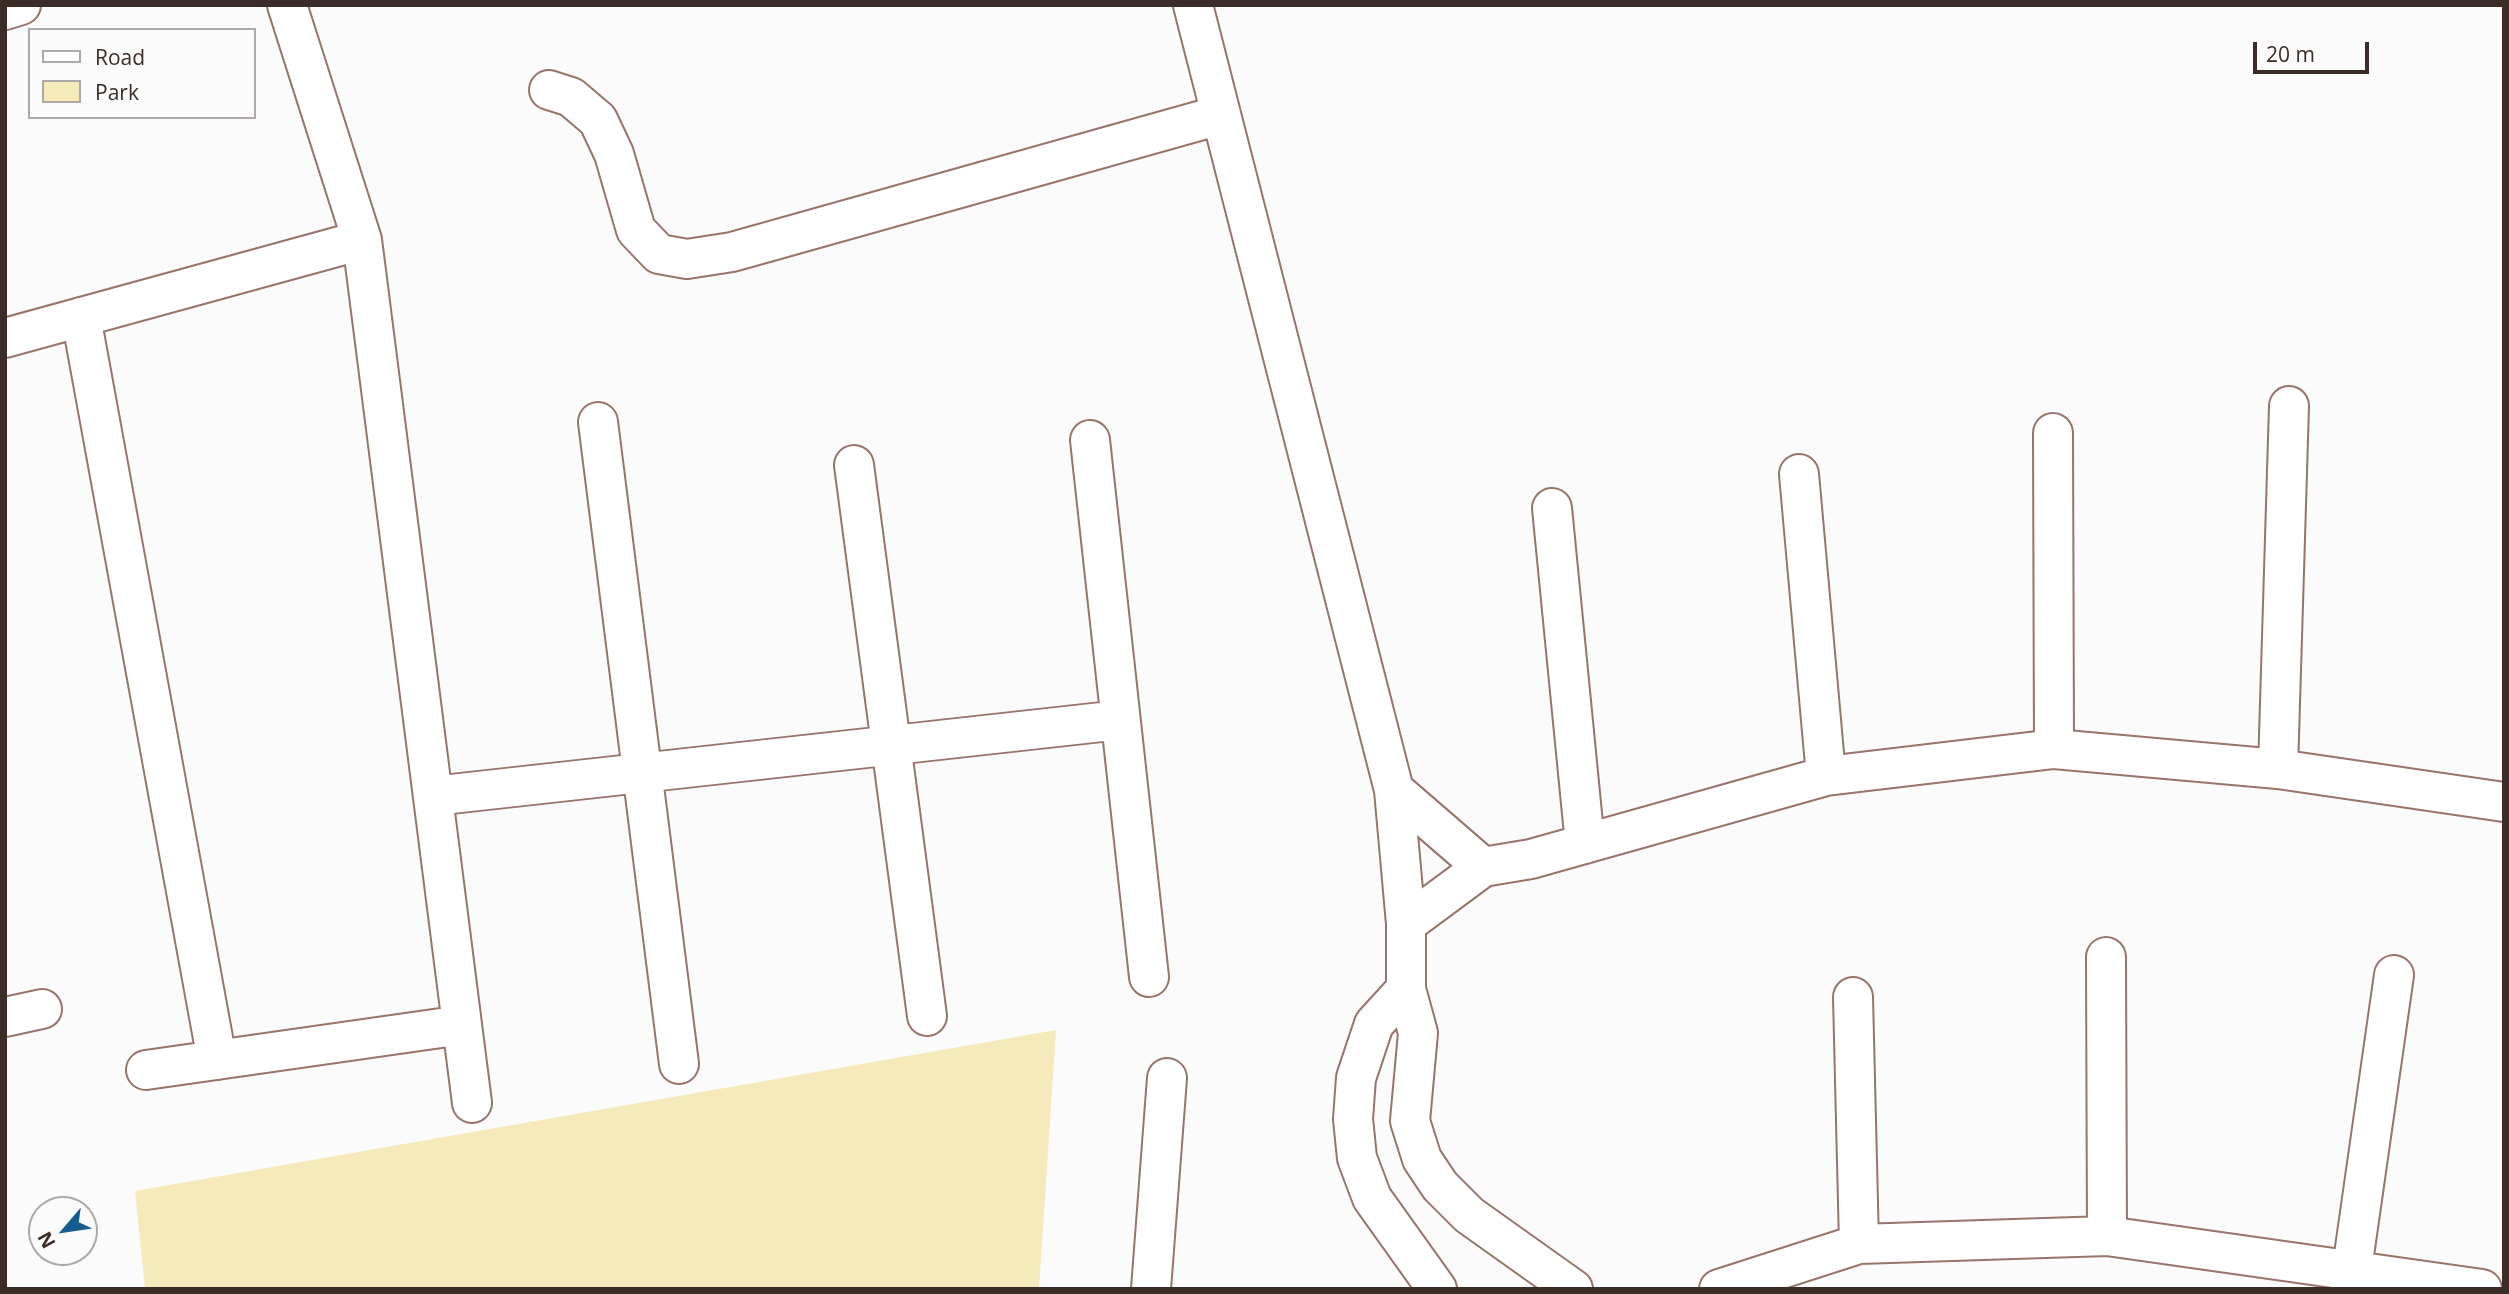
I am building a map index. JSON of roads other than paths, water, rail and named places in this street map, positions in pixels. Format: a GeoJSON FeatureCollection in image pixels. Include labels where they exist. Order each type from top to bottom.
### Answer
{"type":"FeatureCollection","features":[{"type":"Feature","properties":{"kind":"street"},"geometry":{"type":"LineString","coordinates":[[5,9],[21,5]]}},
{"type":"Feature","properties":{"kind":"street"},"geometry":{"type":"LineString","coordinates":[[287,5],[362,240],[472,1103]]}},
{"type":"Feature","properties":{"kind":"street"},"geometry":{"type":"LineString","coordinates":[[1193,5],[1394,790],[1406,924],[1406,989],[1418,1033],[1410,1121],[1422,1159],[1440,1186],[1469,1216],[1573,1289]]}},
{"type":"Feature","properties":{"kind":"street"},"geometry":{"type":"LineString","coordinates":[[549,90],[570,97],[598,120],[614,154],[636,230],[659,254],[687,260],[732,252],[1220,115]]}},
{"type":"Feature","properties":{"kind":"street"},"geometry":{"type":"LineString","coordinates":[[5,338],[362,240]]}},
{"type":"Feature","properties":{"kind":"street"},"geometry":{"type":"LineString","coordinates":[[81,317],[217,1060]]}},
{"type":"Feature","properties":{"kind":"street"},"geometry":{"type":"LineString","coordinates":[[2278,769],[2289,406]]}},
{"type":"Feature","properties":{"kind":"street"},"geometry":{"type":"LineString","coordinates":[[598,422],[679,1064]]}},
{"type":"Feature","properties":{"kind":"street"},"geometry":{"type":"LineString","coordinates":[[2053,433],[2054,749]]}},
{"type":"Feature","properties":{"kind":"street"},"geometry":{"type":"LineString","coordinates":[[1090,440],[1149,977]]}},
{"type":"Feature","properties":{"kind":"street"},"geometry":{"type":"LineString","coordinates":[[854,465],[927,1016]]}},
{"type":"Feature","properties":{"kind":"street"},"geometry":{"type":"LineString","coordinates":[[1799,474],[1826,776]]}},
{"type":"Feature","properties":{"kind":"street"},"geometry":{"type":"LineString","coordinates":[[1552,508],[1585,844]]}},
{"type":"Feature","properties":{"kind":"street"},"geometry":{"type":"LineString","coordinates":[[433,796],[1120,720]]}},
{"type":"Feature","properties":{"kind":"street"},"geometry":{"type":"LineString","coordinates":[[1406,924],[1483,867],[1531,859],[1826,776],[2054,749],[2278,769],[2504,802]]}},
{"type":"Feature","properties":{"kind":"street"},"geometry":{"type":"LineString","coordinates":[[1394,790],[1483,867]]}},
{"type":"Feature","properties":{"kind":"street"},"geometry":{"type":"LineString","coordinates":[[2106,957],[2108,1236]]}},
{"type":"Feature","properties":{"kind":"street"},"geometry":{"type":"LineString","coordinates":[[2352,1269],[2394,975]]}},
{"type":"Feature","properties":{"kind":"street"},"geometry":{"type":"LineString","coordinates":[[1406,989],[1374,1024],[1356,1079],[1353,1119],[1357,1158],[1372,1198],[1437,1289]]}},
{"type":"Feature","properties":{"kind":"street"},"geometry":{"type":"LineString","coordinates":[[1853,997],[1859,1244]]}},
{"type":"Feature","properties":{"kind":"street"},"geometry":{"type":"LineString","coordinates":[[5,1017],[42,1009]]}},
{"type":"Feature","properties":{"kind":"street"},"geometry":{"type":"LineString","coordinates":[[146,1070],[462,1025]]}},
{"type":"Feature","properties":{"kind":"street"},"geometry":{"type":"LineString","coordinates":[[1151,1289],[1167,1078]]}},
{"type":"Feature","properties":{"kind":"street"},"geometry":{"type":"LineString","coordinates":[[1719,1289],[1859,1244],[2108,1236],[2482,1289]]}}]}
